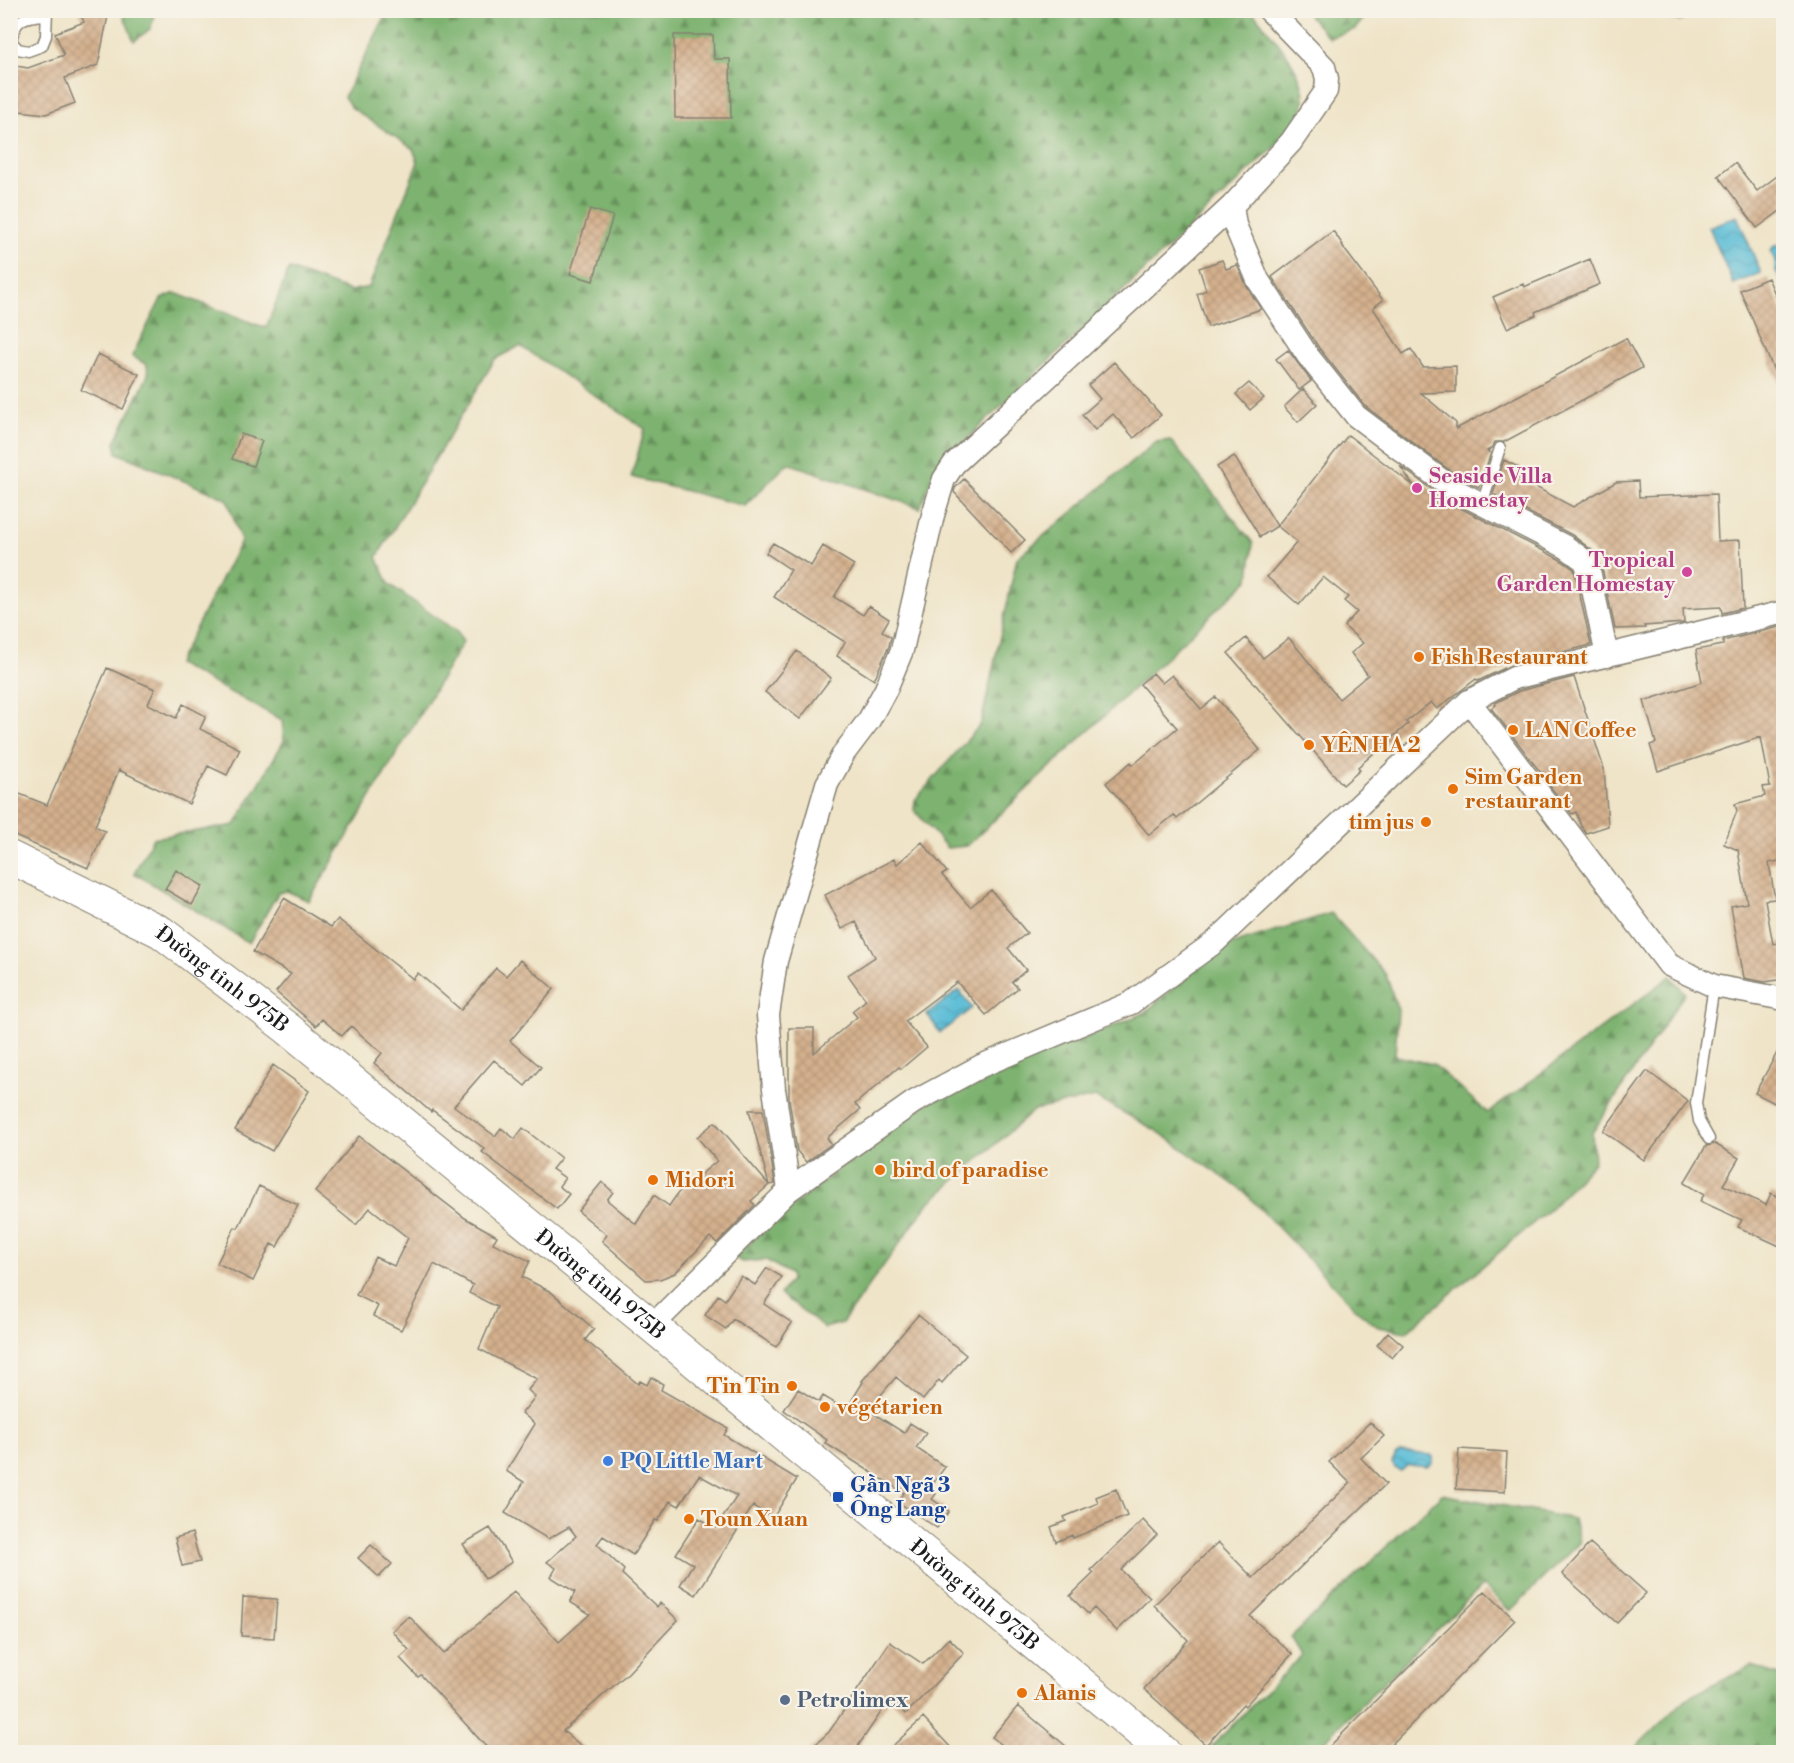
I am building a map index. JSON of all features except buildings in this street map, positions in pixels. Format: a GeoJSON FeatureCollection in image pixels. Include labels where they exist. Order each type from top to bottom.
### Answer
{"type":"FeatureCollection","features":[{"type":"Feature","properties":{"kind":"main road","name":"Đường tỉnh 975B"},"geometry":{"type":"LineString","coordinates":[[10,857],[161,933],[287,1028],[652,1326],[1164,1752]]}},
{"type":"Feature","properties":{"kind":"street"},"geometry":{"type":"LineString","coordinates":[[789,1190],[774,1089],[768,1014],[776,961],[827,784],[839,761],[869,720],[886,689],[902,650],[933,515],[945,479],[954,464],[1232,206],[1291,142],[1326,91],[1327,79],[1324,67],[1269,10]]}},
{"type":"Feature","properties":{"kind":"street"},"geometry":{"type":"LineString","coordinates":[[1232,206],[1235,225],[1258,280],[1308,356],[1356,416],[1453,489],[1566,547],[1585,561],[1607,656]]}},
{"type":"Feature","properties":{"kind":"street"},"geometry":{"type":"LineString","coordinates":[[652,1326],[789,1190],[914,1102],[981,1066],[1131,1003],[1215,942],[1469,701],[1514,678],[1784,612]]}},
{"type":"Feature","properties":{"kind":"street"},"geometry":{"type":"LineString","coordinates":[[1469,701],[1669,965],[1714,986],[1784,999]]}},
{"type":"Feature","properties":{"kind":"lane"},"geometry":{"type":"LineString","coordinates":[[1482,504],[1500,448]]}},
{"type":"Feature","properties":{"kind":"lane"},"geometry":{"type":"LineString","coordinates":[[1709,1138],[1699,1121],[1696,1103],[1714,986]]}},
{"type":"Feature","properties":{"kind":"green space"},"geometry":{"type":"Polygon","coordinates":[[[122,11],[157,11],[150,29],[134,41],[122,11]]]}},
{"type":"Feature","properties":{"kind":"green space"},"geometry":{"type":"Polygon","coordinates":[[[388,11],[1252,11],[1293,65],[1303,89],[1304,106],[1299,119],[1288,134],[935,469],[920,508],[788,463],[745,506],[631,477],[645,429],[520,346],[495,359],[377,557],[389,584],[457,632],[463,642],[309,901],[287,891],[278,893],[249,943],[134,873],[153,838],[235,825],[284,741],[282,720],[177,664],[241,541],[227,499],[117,453],[115,442],[148,375],[147,365],[132,356],[161,299],[175,293],[266,328],[289,269],[350,291],[369,287],[418,162],[413,149],[352,108],[344,97],[388,11]]]}},
{"type":"Feature","properties":{"kind":"green space"},"geometry":{"type":"Polygon","coordinates":[[[1305,11],[1370,11],[1355,29],[1329,38],[1305,11]]]}},
{"type":"Feature","properties":{"kind":"green space"},"geometry":{"type":"Polygon","coordinates":[[[1652,11],[1697,11],[1681,21],[1660,17],[1652,11]]]}},
{"type":"Feature","properties":{"kind":"green space"},"geometry":{"type":"Polygon","coordinates":[[[1170,440],[1253,543],[1249,579],[967,846],[947,848],[914,810],[915,800],[981,724],[1017,558],[1156,442],[1170,440]]]}},
{"type":"Feature","properties":{"kind":"green space"},"geometry":{"type":"Polygon","coordinates":[[[1331,913],[1386,975],[1398,1010],[1395,1056],[1433,1064],[1488,1113],[1671,976],[1685,993],[1592,1133],[1594,1162],[1551,1208],[1406,1332],[1378,1327],[1359,1312],[1244,1192],[1157,1131],[1095,1097],[1034,1110],[928,1204],[842,1323],[825,1328],[780,1294],[791,1280],[790,1274],[766,1260],[743,1262],[735,1258],[761,1232],[856,1155],[925,1105],[989,1072],[1078,1041],[1144,1013],[1220,948],[1331,913]]]}},
{"type":"Feature","properties":{"kind":"green space"},"geometry":{"type":"Polygon","coordinates":[[[1442,1494],[1574,1519],[1580,1542],[1510,1611],[1483,1585],[1313,1752],[1209,1752],[1208,1750],[1302,1655],[1291,1637],[1442,1494]]]}},
{"type":"Feature","properties":{"kind":"green space"},"geometry":{"type":"Polygon","coordinates":[[[1751,1666],[1783,1676],[1783,1752],[1631,1752],[1685,1699],[1751,1666]]]}},
{"type":"Feature","properties":{"kind":"water"},"geometry":{"type":"Polygon","coordinates":[[[1737,216],[1761,273],[1733,284],[1709,227],[1737,216]]]}},
{"type":"Feature","properties":{"kind":"water"},"geometry":{"type":"Polygon","coordinates":[[[1778,244],[1783,250],[1783,285],[1775,269],[1776,260],[1771,252],[1778,244]]]}},
{"type":"Feature","properties":{"kind":"water"},"geometry":{"type":"Polygon","coordinates":[[[959,990],[972,1008],[940,1033],[927,1014],[959,990]]]}},
{"type":"Feature","properties":{"kind":"water"},"geometry":{"type":"Polygon","coordinates":[[[1400,1452],[1431,1455],[1433,1463],[1428,1467],[1408,1465],[1401,1471],[1392,1463],[1396,1454],[1400,1452]]]}},
{"type":"Feature","properties":{"kind":"place","name":"Seaside Villa Homestay"},"geometry":{"type":"Point","coordinates":[1417,488]}},
{"type":"Feature","properties":{"kind":"place","name":"Tropical Garden Homestay"},"geometry":{"type":"Point","coordinates":[1687,572]}},
{"type":"Feature","properties":{"kind":"place","name":"Fish Restaurant"},"geometry":{"type":"Point","coordinates":[1419,657]}},
{"type":"Feature","properties":{"kind":"place","name":"LAN Coffee"},"geometry":{"type":"Point","coordinates":[1513,730]}},
{"type":"Feature","properties":{"kind":"place","name":"YÊN HA 2"},"geometry":{"type":"Point","coordinates":[1309,745]}},
{"type":"Feature","properties":{"kind":"place","name":"Sim Garden restaurant"},"geometry":{"type":"Point","coordinates":[1453,789]}},
{"type":"Feature","properties":{"kind":"place","name":"tim jus"},"geometry":{"type":"Point","coordinates":[1426,822]}},
{"type":"Feature","properties":{"kind":"place","name":"bird of paradise"},"geometry":{"type":"Point","coordinates":[880,1170]}},
{"type":"Feature","properties":{"kind":"place","name":"Midori"},"geometry":{"type":"Point","coordinates":[653,1180]}},
{"type":"Feature","properties":{"kind":"place","name":"Tin Tin"},"geometry":{"type":"Point","coordinates":[792,1386]}},
{"type":"Feature","properties":{"kind":"place","name":"végétarien"},"geometry":{"type":"Point","coordinates":[825,1407]}},
{"type":"Feature","properties":{"kind":"place","name":"PQ Little Mart"},"geometry":{"type":"Point","coordinates":[608,1461]}},
{"type":"Feature","properties":{"kind":"place","name":"Gần Ngã 3 Ông Lang"},"geometry":{"type":"Point","coordinates":[838,1497]}},
{"type":"Feature","properties":{"kind":"place","name":"Toun Xuan"},"geometry":{"type":"Point","coordinates":[689,1519]}},
{"type":"Feature","properties":{"kind":"place","name":"Alanis"},"geometry":{"type":"Point","coordinates":[1022,1693]}},
{"type":"Feature","properties":{"kind":"place","name":"Petrolimex"},"geometry":{"type":"Point","coordinates":[785,1700]}}]}
